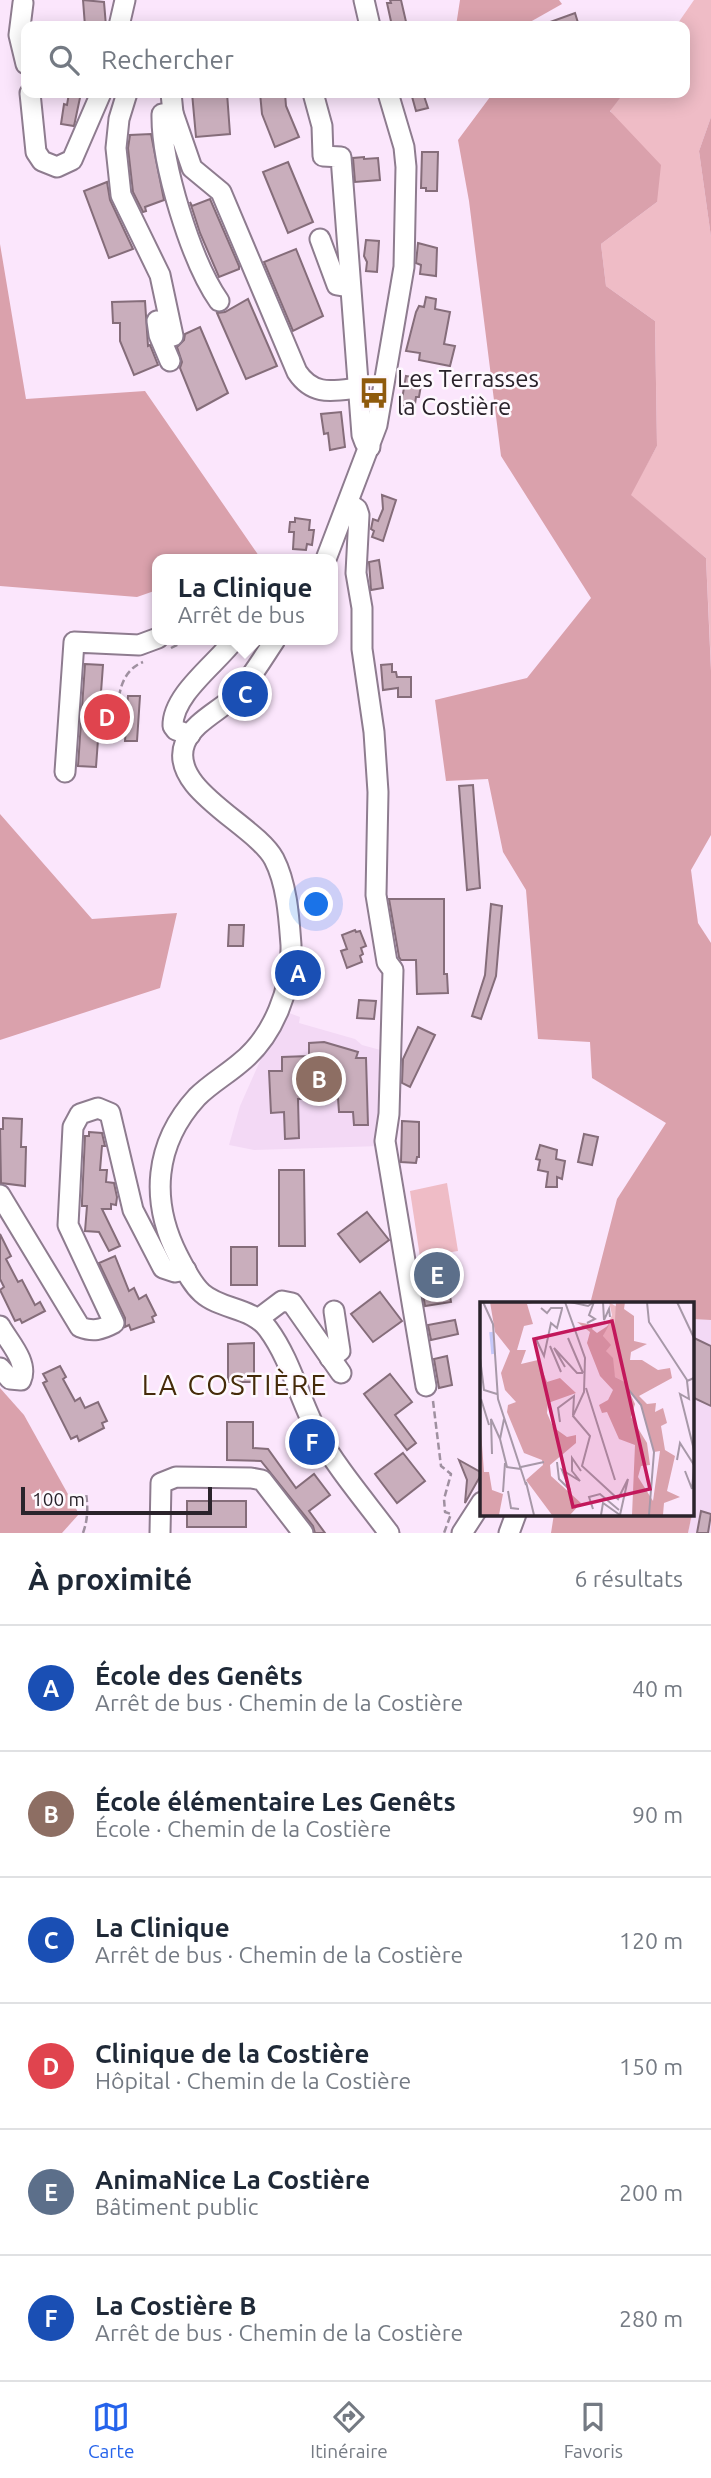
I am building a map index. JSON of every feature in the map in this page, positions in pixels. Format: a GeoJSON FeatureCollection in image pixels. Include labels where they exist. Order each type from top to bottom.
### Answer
{"type":"FeatureCollection","features":[{"type":"Feature","properties":{"kind":"street"},"geometry":{"type":"LineString","coordinates":[[120,21],[125,0]]}},
{"type":"Feature","properties":{"kind":"street"},"geometry":{"type":"LineString","coordinates":[[364,0],[369,21]]}},
{"type":"Feature","properties":{"kind":"street"},"geometry":{"type":"LineString","coordinates":[[21,43],[19,35],[23,3]]}},
{"type":"Feature","properties":{"kind":"street"},"geometry":{"type":"LineString","coordinates":[[31,98],[36,152],[42,161],[57,167],[72,160],[99,98]]}},
{"type":"Feature","properties":{"kind":"street"},"geometry":{"type":"LineString","coordinates":[[125,98],[119,119],[116,148],[121,195],[160,275],[173,336]]}},
{"type":"Feature","properties":{"kind":"street"},"geometry":{"type":"LineString","coordinates":[[172,98],[173,113],[192,168],[221,192],[297,372],[304,381],[322,390],[358,388]]}},
{"type":"Feature","properties":{"kind":"street"},"geometry":{"type":"LineString","coordinates":[[314,98],[322,126],[323,156],[341,157],[362,435],[370,447]]}},
{"type":"Feature","properties":{"kind":"street"},"geometry":{"type":"LineString","coordinates":[[328,554],[370,447],[383,396],[406,248],[404,147],[389,98]]}},
{"type":"Feature","properties":{"kind":"street"},"geometry":{"type":"LineString","coordinates":[[173,113],[162,114],[162,130],[176,199],[206,283],[219,301]]}},
{"type":"Feature","properties":{"kind":"street"},"geometry":{"type":"LineString","coordinates":[[320,239],[337,285],[349,287]]}},
{"type":"Feature","properties":{"kind":"street"},"geometry":{"type":"LineString","coordinates":[[160,275],[155,288],[155,310],[159,335],[170,360]]}},
{"type":"Feature","properties":{"kind":"street"},"geometry":{"type":"LineString","coordinates":[[348,503],[357,509],[359,516],[356,573],[362,608],[362,649],[370,694],[378,792],[376,895],[387,962],[393,970],[389,1114],[385,1141],[426,1386]]}},
{"type":"Feature","properties":{"kind":"street"},"geometry":{"type":"LineString","coordinates":[[65,772],[74,642],[152,644]]}},
{"type":"Feature","properties":{"kind":"street"},"geometry":{"type":"LineString","coordinates":[[190,735],[176,730],[173,726],[176,708],[230,645]]}},
{"type":"Feature","properties":{"kind":"street"},"geometry":{"type":"LineString","coordinates":[[271,645],[235,695],[190,735],[183,754],[189,777],[200,791],[252,834],[274,859],[285,895],[291,957],[282,1001],[265,1035],[242,1062],[211,1084],[197,1098],[179,1122],[167,1149],[160,1178],[162,1213],[165,1227],[186,1270],[206,1296],[258,1319],[275,1340],[319,1436],[388,1533]]}},
{"type":"Feature","properties":{"kind":"street"},"geometry":{"type":"LineString","coordinates":[[0,1195],[80,1327],[90,1331],[114,1323],[68,1225],[73,1127],[80,1114],[98,1108],[110,1113],[133,1210],[163,1268],[175,1272],[186,1270]]}},
{"type":"Feature","properties":{"kind":"street"},"geometry":{"type":"LineString","coordinates":[[258,1319],[282,1301],[292,1303],[336,1366],[340,1351],[334,1311]]}},
{"type":"Feature","properties":{"kind":"street"},"geometry":{"type":"LineString","coordinates":[[0,1326],[22,1362],[24,1374],[21,1380],[10,1379],[0,1368]]}},
{"type":"Feature","properties":{"kind":"street"},"geometry":{"type":"LineString","coordinates":[[160,1533],[162,1483],[176,1477],[262,1480],[303,1533]]}},
{"type":"Feature","properties":{"kind":"street"},"geometry":{"type":"LineString","coordinates":[[462,1533],[480,1505]]}},
{"type":"Feature","properties":{"kind":"street"},"geometry":{"type":"LineString","coordinates":[[509,1533],[515,1516]]}},
{"type":"Feature","properties":{"kind":"path"},"geometry":{"type":"LineString","coordinates":[[118,707],[119,687],[133,666],[152,658]]}},
{"type":"Feature","properties":{"kind":"path"},"geometry":{"type":"LineString","coordinates":[[426,1386],[434,1406],[441,1466],[451,1474],[444,1499],[444,1512],[451,1514],[444,1533]]}},
{"type":"Feature","properties":{"kind":"path"},"geometry":{"type":"LineString","coordinates":[[83,1533],[88,1514],[86,1493]]}},
{"type":"Feature","properties":{"kind":"shaded area"},"geometry":{"type":"Polygon","coordinates":[[[460,0],[559,0],[562,4],[532,21],[457,21],[460,0]]]}},
{"type":"Feature","properties":{"kind":"shaded area"},"geometry":{"type":"Polygon","coordinates":[[[694,0],[711,0],[711,117],[699,151],[711,237],[711,666],[706,558],[630,495],[657,446],[655,321],[606,286],[601,244],[657,202],[610,110],[620,98],[690,98],[690,21],[679,21],[694,0]]]}},
{"type":"Feature","properties":{"kind":"shaded area"},"geometry":{"type":"Polygon","coordinates":[[[489,98],[620,98],[610,111],[661,165],[657,202],[601,244],[606,286],[655,321],[657,446],[631,495],[706,558],[711,671],[711,835],[691,870],[698,923],[711,943],[711,1320],[694,1319],[694,1302],[591,1302],[617,1199],[666,1123],[592,1078],[590,1042],[538,1039],[526,890],[503,852],[488,779],[446,781],[435,700],[527,678],[591,598],[501,456],[469,201],[458,140],[489,98]]]}},
{"type":"Feature","properties":{"kind":"shaded area"},"geometry":{"type":"Polygon","coordinates":[[[711,117],[711,237],[699,151],[711,117]]]}},
{"type":"Feature","properties":{"kind":"shaded area"},"geometry":{"type":"Polygon","coordinates":[[[0,244],[26,399],[145,391],[258,554],[152,554],[152,592],[137,597],[0,586],[0,244]]]}},
{"type":"Feature","properties":{"kind":"shaded area"},"geometry":{"type":"Polygon","coordinates":[[[0,814],[92,919],[177,913],[160,988],[0,1040],[0,814]]]}},
{"type":"Feature","properties":{"kind":"shaded area"},"geometry":{"type":"Polygon","coordinates":[[[289,1013],[300,1017],[299,1023],[355,1039],[362,1045],[388,1052],[384,1107],[378,1112],[383,1127],[381,1146],[254,1150],[229,1145],[240,1106],[264,1052],[289,1013]]]}},
{"type":"Feature","properties":{"kind":"shaded area"},"geometry":{"type":"Polygon","coordinates":[[[447,1183],[458,1251],[420,1257],[410,1191],[447,1183]]]}},
{"type":"Feature","properties":{"kind":"shaded area"},"geometry":{"type":"Polygon","coordinates":[[[694,1319],[711,1320],[711,1533],[688,1533],[692,1516],[694,1516],[694,1319]]]}},
{"type":"Feature","properties":{"kind":"shaded area"},"geometry":{"type":"Polygon","coordinates":[[[0,1388],[24,1415],[79,1514],[62,1533],[0,1533],[0,1388]]]}},
{"type":"Feature","properties":{"kind":"shaded area"},"geometry":{"type":"Polygon","coordinates":[[[554,1516],[692,1516],[688,1533],[551,1533],[554,1516]]]}},
{"type":"Feature","properties":{"kind":"building"},"geometry":{"type":"Polygon","coordinates":[[[83,0],[104,2],[106,21],[85,21],[83,0]]]}},
{"type":"Feature","properties":{"kind":"building"},"geometry":{"type":"Polygon","coordinates":[[[390,0],[401,0],[406,21],[391,21],[387,3],[391,3],[390,0]]]}},
{"type":"Feature","properties":{"kind":"building"},"geometry":{"type":"Polygon","coordinates":[[[575,13],[577,21],[553,21],[575,13]]]}},
{"type":"Feature","properties":{"kind":"building"},"geometry":{"type":"Polygon","coordinates":[[[68,98],[80,98],[74,126],[61,124],[64,104],[67,105],[68,98]]]}},
{"type":"Feature","properties":{"kind":"building"},"geometry":{"type":"Polygon","coordinates":[[[192,98],[227,98],[230,134],[196,137],[192,98]]]}},
{"type":"Feature","properties":{"kind":"building"},"geometry":{"type":"Polygon","coordinates":[[[260,98],[285,98],[299,137],[275,147],[262,114],[260,98]]]}},
{"type":"Feature","properties":{"kind":"building"},"geometry":{"type":"Polygon","coordinates":[[[412,98],[425,98],[428,108],[416,111],[412,98]]]}},
{"type":"Feature","properties":{"kind":"building"},"geometry":{"type":"Polygon","coordinates":[[[151,134],[164,200],[145,207],[146,211],[143,212],[133,192],[128,148],[130,135],[151,134]]]}},
{"type":"Feature","properties":{"kind":"building"},"geometry":{"type":"Polygon","coordinates":[[[422,152],[438,152],[437,191],[421,188],[422,152]]]}},
{"type":"Feature","properties":{"kind":"building"},"geometry":{"type":"Polygon","coordinates":[[[353,158],[378,158],[380,180],[355,182],[353,158]]]}},
{"type":"Feature","properties":{"kind":"building"},"geometry":{"type":"Polygon","coordinates":[[[288,162],[313,222],[288,233],[263,172],[288,162]]]}},
{"type":"Feature","properties":{"kind":"building"},"geometry":{"type":"Polygon","coordinates":[[[107,182],[110,200],[133,249],[109,258],[84,191],[107,182]]]}},
{"type":"Feature","properties":{"kind":"building"},"geometry":{"type":"Polygon","coordinates":[[[210,199],[239,266],[239,269],[219,277],[190,202],[192,206],[210,199]]]}},
{"type":"Feature","properties":{"kind":"building"},"geometry":{"type":"Polygon","coordinates":[[[366,240],[379,241],[377,272],[366,271],[366,240]]]}},
{"type":"Feature","properties":{"kind":"building"},"geometry":{"type":"Polygon","coordinates":[[[418,243],[437,248],[436,276],[420,274],[421,265],[416,263],[418,243]]]}},
{"type":"Feature","properties":{"kind":"building"},"geometry":{"type":"Polygon","coordinates":[[[296,249],[323,316],[293,331],[264,262],[296,249]]]}},
{"type":"Feature","properties":{"kind":"building"},"geometry":{"type":"Polygon","coordinates":[[[426,297],[436,299],[435,309],[450,312],[444,344],[455,346],[450,366],[419,360],[420,353],[406,351],[416,312],[419,306],[424,307],[426,297]]]}},
{"type":"Feature","properties":{"kind":"building"},"geometry":{"type":"Polygon","coordinates":[[[248,299],[277,366],[246,379],[217,313],[225,312],[248,299]]]}},
{"type":"Feature","properties":{"kind":"building"},"geometry":{"type":"Polygon","coordinates":[[[145,301],[148,346],[150,345],[158,365],[134,375],[120,341],[120,323],[113,323],[112,302],[145,301]]]}},
{"type":"Feature","properties":{"kind":"building"},"geometry":{"type":"Polygon","coordinates":[[[200,327],[228,393],[197,410],[180,368],[182,362],[177,347],[184,340],[185,334],[200,327]]]}},
{"type":"Feature","properties":{"kind":"building"},"geometry":{"type":"Polygon","coordinates":[[[406,376],[422,379],[419,397],[416,397],[415,404],[411,404],[411,407],[401,405],[406,376]]]}},
{"type":"Feature","properties":{"kind":"building"},"geometry":{"type":"Polygon","coordinates":[[[341,412],[345,447],[330,450],[328,433],[324,434],[321,414],[341,412]]]}},
{"type":"Feature","properties":{"kind":"building"},"geometry":{"type":"Polygon","coordinates":[[[382,495],[396,500],[383,541],[372,537],[374,531],[371,529],[373,519],[378,521],[383,509],[382,495]]]}},
{"type":"Feature","properties":{"kind":"building"},"geometry":{"type":"Polygon","coordinates":[[[295,518],[310,520],[309,530],[314,530],[312,545],[307,544],[306,550],[293,549],[294,532],[289,532],[290,522],[295,522],[295,518]]]}},
{"type":"Feature","properties":{"kind":"building"},"geometry":{"type":"Polygon","coordinates":[[[379,560],[383,588],[371,590],[369,562],[379,560]]]}},
{"type":"Feature","properties":{"kind":"building"},"geometry":{"type":"Polygon","coordinates":[[[85,664],[103,665],[100,706],[127,708],[128,696],[140,696],[137,741],[125,741],[126,728],[99,726],[96,767],[78,766],[85,664]]]}},
{"type":"Feature","properties":{"kind":"building"},"geometry":{"type":"Polygon","coordinates":[[[392,664],[392,672],[396,672],[397,677],[411,677],[411,697],[398,697],[398,688],[383,690],[381,665],[392,664]]]}},
{"type":"Feature","properties":{"kind":"building"},"geometry":{"type":"Polygon","coordinates":[[[473,785],[480,888],[467,890],[459,786],[473,785]]]}},
{"type":"Feature","properties":{"kind":"building"},"geometry":{"type":"Polygon","coordinates":[[[389,899],[444,899],[444,974],[447,974],[448,993],[417,994],[416,960],[401,960],[399,957],[389,899]]]}},
{"type":"Feature","properties":{"kind":"building"},"geometry":{"type":"Polygon","coordinates":[[[491,904],[502,906],[496,976],[481,1019],[472,1016],[485,975],[491,904]]]}},
{"type":"Feature","properties":{"kind":"building"},"geometry":{"type":"Polygon","coordinates":[[[229,925],[244,925],[243,946],[228,946],[229,925]]]}},
{"type":"Feature","properties":{"kind":"building"},"geometry":{"type":"Polygon","coordinates":[[[360,931],[366,946],[361,948],[362,962],[347,968],[341,951],[347,949],[342,935],[360,931]]]}},
{"type":"Feature","properties":{"kind":"building"},"geometry":{"type":"Polygon","coordinates":[[[359,1000],[376,1001],[374,1019],[357,1018],[359,1000]]]}},
{"type":"Feature","properties":{"kind":"building"},"geometry":{"type":"Polygon","coordinates":[[[418,1027],[435,1035],[410,1087],[402,1083],[403,1059],[418,1027]]]}},
{"type":"Feature","properties":{"kind":"building"},"geometry":{"type":"Polygon","coordinates":[[[324,1042],[358,1052],[356,1058],[366,1058],[368,1125],[354,1125],[353,1112],[339,1112],[338,1098],[298,1099],[299,1138],[285,1139],[284,1112],[271,1113],[269,1071],[282,1071],[282,1057],[309,1056],[309,1043],[324,1042]]]}},
{"type":"Feature","properties":{"kind":"building"},"geometry":{"type":"Polygon","coordinates":[[[3,1118],[22,1119],[21,1147],[26,1147],[25,1186],[1,1183],[0,1129],[3,1129],[3,1118]]]}},
{"type":"Feature","properties":{"kind":"building"},"geometry":{"type":"Polygon","coordinates":[[[402,1121],[419,1122],[419,1157],[416,1163],[401,1162],[402,1121]]]}},
{"type":"Feature","properties":{"kind":"building"},"geometry":{"type":"Polygon","coordinates":[[[89,1132],[102,1133],[105,1146],[102,1146],[100,1170],[107,1170],[106,1182],[114,1183],[117,1197],[116,1205],[111,1204],[111,1209],[102,1209],[120,1246],[109,1251],[99,1232],[85,1231],[87,1206],[82,1206],[82,1201],[85,1136],[89,1136],[89,1132]]]}},
{"type":"Feature","properties":{"kind":"building"},"geometry":{"type":"Polygon","coordinates":[[[584,1134],[598,1137],[592,1165],[578,1162],[584,1134]]]}},
{"type":"Feature","properties":{"kind":"building"},"geometry":{"type":"Polygon","coordinates":[[[540,1145],[557,1150],[556,1159],[565,1161],[562,1179],[557,1177],[557,1187],[546,1187],[548,1172],[538,1170],[540,1160],[536,1159],[540,1145]]]}},
{"type":"Feature","properties":{"kind":"building"},"geometry":{"type":"Polygon","coordinates":[[[279,1170],[304,1170],[305,1246],[279,1246],[279,1170]]]}},
{"type":"Feature","properties":{"kind":"building"},"geometry":{"type":"Polygon","coordinates":[[[367,1212],[389,1240],[360,1262],[338,1234],[367,1212]]]}},
{"type":"Feature","properties":{"kind":"building"},"geometry":{"type":"Polygon","coordinates":[[[0,1234],[11,1256],[6,1259],[18,1282],[22,1280],[35,1305],[40,1302],[45,1311],[22,1323],[20,1319],[15,1321],[0,1290],[4,1287],[0,1279],[0,1234]]]}},
{"type":"Feature","properties":{"kind":"building"},"geometry":{"type":"Polygon","coordinates":[[[231,1247],[257,1247],[257,1285],[231,1285],[231,1247]]]}},
{"type":"Feature","properties":{"kind":"building"},"geometry":{"type":"Polygon","coordinates":[[[115,1256],[129,1291],[134,1288],[139,1299],[146,1295],[156,1315],[152,1317],[154,1322],[131,1330],[129,1325],[125,1327],[125,1318],[99,1263],[115,1256]]]}},
{"type":"Feature","properties":{"kind":"building"},"geometry":{"type":"Polygon","coordinates":[[[453,1264],[455,1278],[447,1279],[451,1302],[425,1306],[419,1271],[453,1264]]]}},
{"type":"Feature","properties":{"kind":"building"},"geometry":{"type":"Polygon","coordinates":[[[380,1292],[402,1321],[373,1342],[351,1314],[380,1292]]]}},
{"type":"Feature","properties":{"kind":"building"},"geometry":{"type":"Polygon","coordinates":[[[455,1320],[458,1334],[431,1340],[428,1325],[455,1320]]]}},
{"type":"Feature","properties":{"kind":"building"},"geometry":{"type":"Polygon","coordinates":[[[694,1338],[711,1346],[711,1406],[694,1398],[694,1338]]]}},
{"type":"Feature","properties":{"kind":"building"},"geometry":{"type":"Polygon","coordinates":[[[254,1343],[254,1382],[228,1382],[228,1344],[254,1343]]]}},
{"type":"Feature","properties":{"kind":"building"},"geometry":{"type":"Polygon","coordinates":[[[447,1356],[452,1385],[439,1388],[434,1359],[447,1356]]]}},
{"type":"Feature","properties":{"kind":"building"},"geometry":{"type":"Polygon","coordinates":[[[60,1366],[66,1377],[63,1379],[75,1401],[80,1398],[85,1408],[98,1402],[107,1421],[102,1423],[104,1428],[79,1441],[77,1436],[71,1439],[43,1383],[47,1381],[43,1374],[60,1366]]]}},
{"type":"Feature","properties":{"kind":"building"},"geometry":{"type":"Polygon","coordinates":[[[390,1374],[412,1402],[395,1415],[416,1443],[407,1450],[364,1394],[390,1374]]]}},
{"type":"Feature","properties":{"kind":"building"},"geometry":{"type":"Polygon","coordinates":[[[227,1422],[253,1422],[253,1448],[268,1449],[296,1488],[314,1474],[330,1495],[309,1511],[325,1533],[315,1533],[313,1526],[261,1461],[227,1460],[227,1422]]]}},
{"type":"Feature","properties":{"kind":"building"},"geometry":{"type":"Polygon","coordinates":[[[403,1453],[425,1481],[397,1503],[375,1474],[403,1453]]]}},
{"type":"Feature","properties":{"kind":"building"},"geometry":{"type":"Polygon","coordinates":[[[459,1460],[480,1472],[465,1503],[467,1480],[459,1460]]]}},
{"type":"Feature","properties":{"kind":"building"},"geometry":{"type":"Polygon","coordinates":[[[187,1501],[246,1501],[246,1527],[187,1527],[187,1501]]]}},
{"type":"Feature","properties":{"kind":"building"},"geometry":{"type":"Polygon","coordinates":[[[701,1511],[711,1514],[708,1533],[697,1533],[701,1511]]]}},
{"type":"Feature","properties":{"kind":"place","name":"Les Terrasses la Costière"},"geometry":{"type":"Point","coordinates":[374,393]}},
{"type":"Feature","properties":{"kind":"place","name":"La Clinique"},"geometry":{"type":"Point","coordinates":[245,694]}},
{"type":"Feature","properties":{"kind":"place","name":"Clinique de la Costière"},"geometry":{"type":"Point","coordinates":[107,717]}},
{"type":"Feature","properties":{"kind":"place","name":"École des Genêts"},"geometry":{"type":"Point","coordinates":[298,973]}},
{"type":"Feature","properties":{"kind":"place","name":"École élémentaire Les Genêts"},"geometry":{"type":"Point","coordinates":[319,1079]}},
{"type":"Feature","properties":{"kind":"place","name":"AnimaNice La Costière"},"geometry":{"type":"Point","coordinates":[437,1275]}},
{"type":"Feature","properties":{"kind":"place","name":"La Costière B"},"geometry":{"type":"Point","coordinates":[312,1442]}},
{"type":"Feature","properties":{"kind":"district","name":"LA COSTIÈRE"},"geometry":{"type":"Point","coordinates":[235,1385]}}]}
